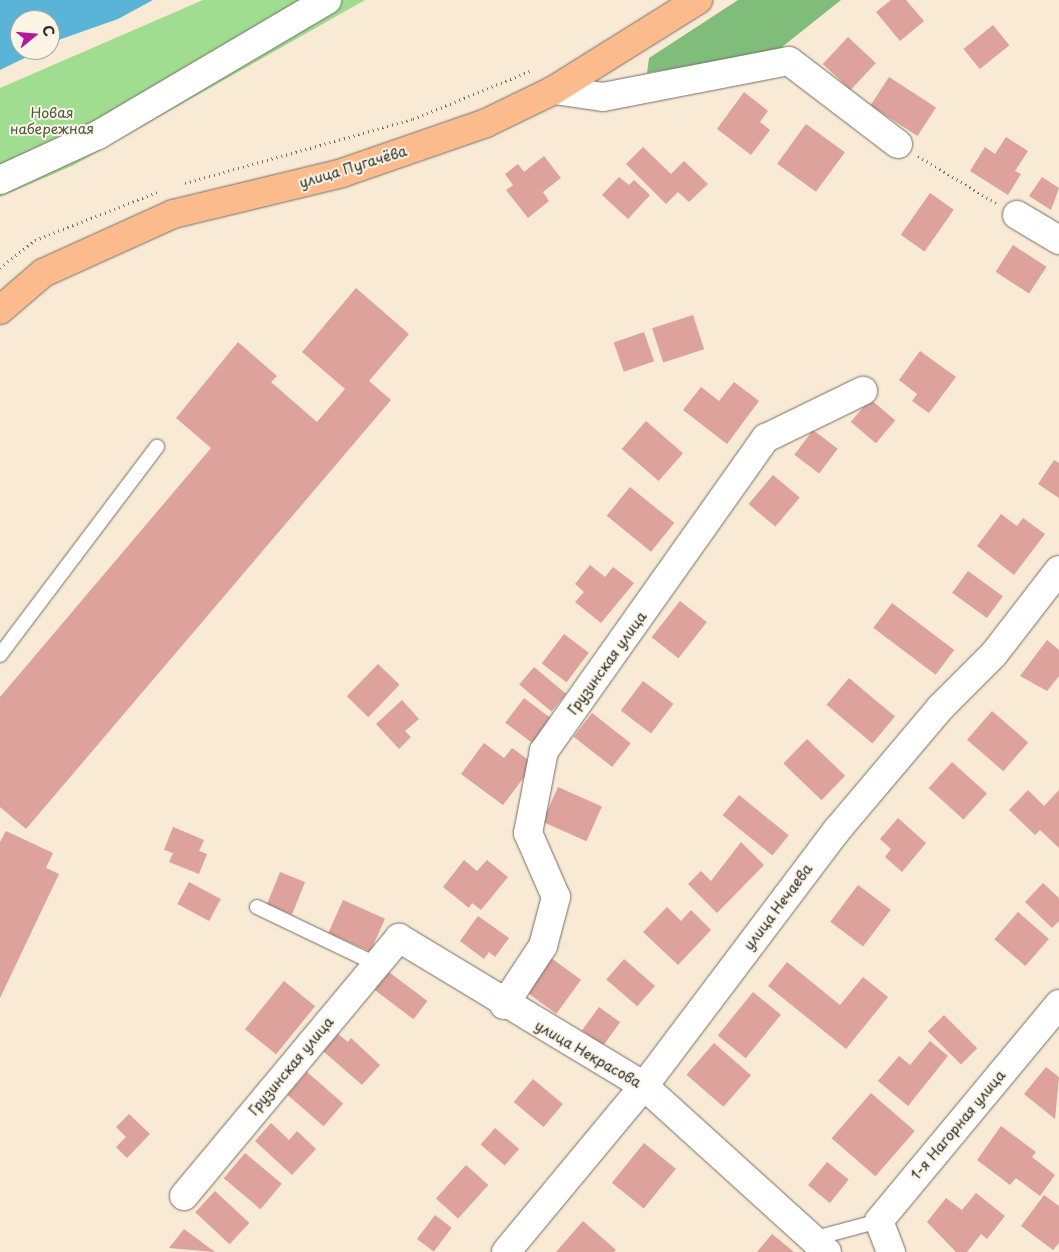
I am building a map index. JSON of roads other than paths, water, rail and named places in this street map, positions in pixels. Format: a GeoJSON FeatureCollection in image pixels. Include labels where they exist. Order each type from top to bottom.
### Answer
{"type":"FeatureCollection","features":[{"type":"Feature","properties":{"kind":"main road","name":"улица Пугачёва"},"geometry":{"type":"LineString","coordinates":[[0,310],[43,273],[173,214],[342,173],[486,123],[554,90],[698,0]]}},
{"type":"Feature","properties":{"kind":"street"},"geometry":{"type":"LineString","coordinates":[[0,180],[98,135],[327,0]]}},
{"type":"Feature","properties":{"kind":"street"},"geometry":{"type":"LineString","coordinates":[[554,90],[603,97],[789,62],[898,144]]}},
{"type":"Feature","properties":{"kind":"street"},"geometry":{"type":"LineString","coordinates":[[1017,215],[1059,240]]}},
{"type":"Feature","properties":{"kind":"street","name":"Грузинская улица"},"geometry":{"type":"LineString","coordinates":[[504,1005],[543,946],[556,897],[528,834],[544,751],[766,438],[863,391]]}},
{"type":"Feature","properties":{"kind":"street","name":"улица Нечаева"},"geometry":{"type":"LineString","coordinates":[[506,1252],[644,1086],[836,830],[1056,587]]}},
{"type":"Feature","properties":{"kind":"street","name":"Грузинская улица"},"geometry":{"type":"LineString","coordinates":[[184,1196],[399,938]]}},
{"type":"Feature","properties":{"kind":"street","name":"улица Некрасова"},"geometry":{"type":"LineString","coordinates":[[399,938],[504,1005],[644,1086],[822,1245]]}},
{"type":"Feature","properties":{"kind":"street","name":"1-я Нагорная улица"},"geometry":{"type":"LineString","coordinates":[[879,1221],[1059,1004]]}},
{"type":"Feature","properties":{"kind":"street"},"geometry":{"type":"LineString","coordinates":[[879,1221],[891,1252]]}},
{"type":"Feature","properties":{"kind":"lane"},"geometry":{"type":"LineString","coordinates":[[0,655],[157,447]]}},
{"type":"Feature","properties":{"kind":"lane"},"geometry":{"type":"LineString","coordinates":[[257,907],[376,964]]}},
{"type":"Feature","properties":{"kind":"lane"},"geometry":{"type":"LineString","coordinates":[[822,1245],[879,1221]]}},
{"type":"Feature","properties":{"kind":"water"},"geometry":{"type":"Polygon","coordinates":[[[0,0],[153,0],[118,19],[60,39],[60,10],[10,10],[10,60],[20,60],[0,70],[0,0]]]}},
{"type":"Feature","properties":{"kind":"park label","name":"Новая набережная"},"geometry":{"type":"Point","coordinates":[52,122]}}]}
